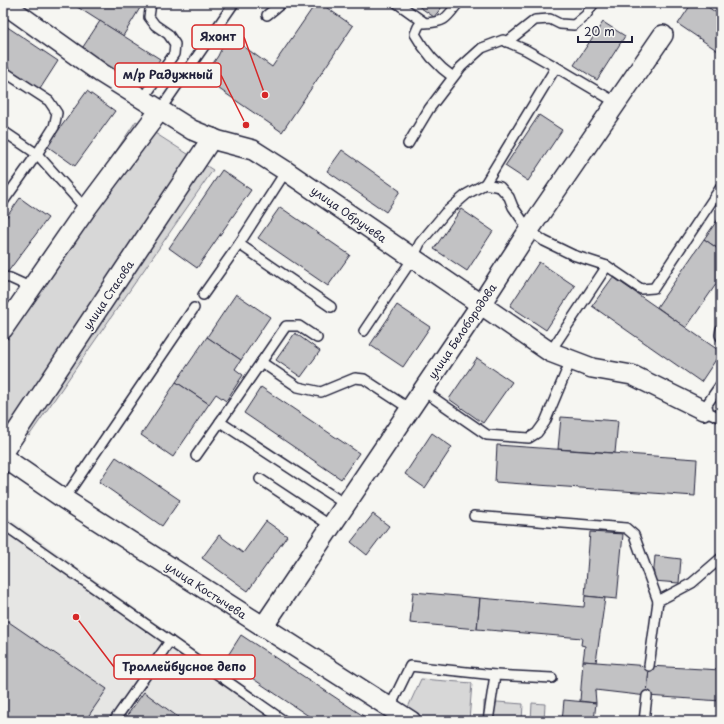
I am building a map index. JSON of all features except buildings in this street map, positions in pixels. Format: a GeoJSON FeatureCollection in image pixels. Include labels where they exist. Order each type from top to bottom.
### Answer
{"type":"FeatureCollection","features":[{"type":"Feature","properties":{"kind":"street","name":"улица Обручева"},"geometry":{"type":"LineString","coordinates":[[3,3],[101,73],[192,130],[212,138],[253,150],[286,171],[550,352],[592,368],[632,375],[703,410]]}},
{"type":"Feature","properties":{"kind":"street","name":"улица Белобородова"},"geometry":{"type":"LineString","coordinates":[[263,627],[481,304],[529,230],[663,35]]}},
{"type":"Feature","properties":{"kind":"street"},"geometry":{"type":"LineString","coordinates":[[3,330],[86,209],[160,110]]}},
{"type":"Feature","properties":{"kind":"street","name":"улица Стасова"},"geometry":{"type":"LineString","coordinates":[[3,452],[212,138]]}},
{"type":"Feature","properties":{"kind":"street","name":"улица Костычева"},"geometry":{"type":"LineString","coordinates":[[3,457],[64,499],[411,721]]}},
{"type":"Feature","properties":{"kind":"lane"},"geometry":{"type":"LineString","coordinates":[[143,99],[174,54],[175,44],[168,34],[155,25],[148,17],[151,3]]}},
{"type":"Feature","properties":{"kind":"lane"},"geometry":{"type":"LineString","coordinates":[[160,110],[234,3]]}},
{"type":"Feature","properties":{"kind":"lane"},"geometry":{"type":"LineString","coordinates":[[267,15],[282,3]]}},
{"type":"Feature","properties":{"kind":"lane"},"geometry":{"type":"LineString","coordinates":[[397,3],[425,23],[441,22],[450,14],[458,3]]}},
{"type":"Feature","properties":{"kind":"lane"},"geometry":{"type":"LineString","coordinates":[[507,42],[535,20],[550,19],[560,24],[574,25],[586,15],[594,3]]}},
{"type":"Feature","properties":{"kind":"lane"},"geometry":{"type":"LineString","coordinates":[[422,21],[415,34],[421,45],[439,66],[453,77]]}},
{"type":"Feature","properties":{"kind":"lane"},"geometry":{"type":"LineString","coordinates":[[408,144],[429,109],[461,67],[482,48],[502,40],[526,50],[617,103]]}},
{"type":"Feature","properties":{"kind":"lane"},"geometry":{"type":"LineString","coordinates":[[364,331],[413,258],[420,243],[444,213],[467,194],[485,184],[556,67]]}},
{"type":"Feature","properties":{"kind":"lane"},"geometry":{"type":"LineString","coordinates":[[3,71],[49,100],[57,113],[54,127],[3,202]]}},
{"type":"Feature","properties":{"kind":"lane"},"geometry":{"type":"LineString","coordinates":[[3,131],[36,154],[86,209]]}},
{"type":"Feature","properties":{"kind":"lane"},"geometry":{"type":"LineString","coordinates":[[203,295],[239,244],[286,171]]}},
{"type":"Feature","properties":{"kind":"lane"},"geometry":{"type":"LineString","coordinates":[[485,184],[500,187],[509,197],[513,207],[529,230],[544,240],[573,255],[606,266],[641,289],[654,288],[721,187]]}},
{"type":"Feature","properties":{"kind":"lane"},"geometry":{"type":"LineString","coordinates":[[239,244],[331,307]]}},
{"type":"Feature","properties":{"kind":"lane"},"geometry":{"type":"LineString","coordinates":[[550,352],[606,266]]}},
{"type":"Feature","properties":{"kind":"lane"},"geometry":{"type":"LineString","coordinates":[[3,277],[10,278],[32,288]]}},
{"type":"Feature","properties":{"kind":"lane"},"geometry":{"type":"LineString","coordinates":[[64,499],[194,308]]}},
{"type":"Feature","properties":{"kind":"lane"},"geometry":{"type":"LineString","coordinates":[[196,456],[286,326],[298,326],[317,338]]}},
{"type":"Feature","properties":{"kind":"lane"},"geometry":{"type":"LineString","coordinates":[[721,329],[721,337]]}},
{"type":"Feature","properties":{"kind":"lane"},"geometry":{"type":"LineString","coordinates":[[422,390],[487,435],[528,438],[537,434],[545,422],[571,360]]}},
{"type":"Feature","properties":{"kind":"lane"},"geometry":{"type":"LineString","coordinates":[[261,362],[298,387],[321,392],[355,378],[364,379],[410,409]]}},
{"type":"Feature","properties":{"kind":"lane"},"geometry":{"type":"LineString","coordinates":[[721,384],[703,410],[721,418]]}},
{"type":"Feature","properties":{"kind":"lane"},"geometry":{"type":"LineString","coordinates":[[220,422],[345,504]]}},
{"type":"Feature","properties":{"kind":"lane"},"geometry":{"type":"LineString","coordinates":[[260,479],[331,526]]}},
{"type":"Feature","properties":{"kind":"lane"},"geometry":{"type":"LineString","coordinates":[[474,516],[626,528],[634,535],[658,601],[649,666]]}},
{"type":"Feature","properties":{"kind":"lane"},"geometry":{"type":"LineString","coordinates":[[3,524],[284,721]]}},
{"type":"Feature","properties":{"kind":"lane"},"geometry":{"type":"LineString","coordinates":[[658,601],[692,583],[721,558]]}},
{"type":"Feature","properties":{"kind":"lane"},"geometry":{"type":"LineString","coordinates":[[114,721],[170,641]]}},
{"type":"Feature","properties":{"kind":"lane"},"geometry":{"type":"LineString","coordinates":[[390,707],[410,666],[495,675],[552,678]]}},
{"type":"Feature","properties":{"kind":"lane"},"geometry":{"type":"LineString","coordinates":[[488,721],[495,675]]}},
{"type":"Feature","properties":{"kind":"lane"},"geometry":{"type":"LineString","coordinates":[[644,721],[647,696]]}},
{"type":"Feature","properties":{"kind":"shaded area"},"geometry":{"type":"Polygon","coordinates":[[[136,121],[213,170],[29,436],[3,419],[3,321],[136,121]]]}},
{"type":"Feature","properties":{"kind":"shaded area"},"geometry":{"type":"Polygon","coordinates":[[[3,514],[293,721],[3,721],[3,514]]]}},
{"type":"Feature","properties":{"kind":"shaded area"},"geometry":{"type":"Polygon","coordinates":[[[421,679],[472,683],[469,721],[411,721],[404,716],[421,679]]]}},
{"type":"Feature","properties":{"kind":"shaded area"},"geometry":{"type":"Polygon","coordinates":[[[484,701],[523,704],[522,721],[484,721],[484,701]]]}},
{"type":"Feature","properties":{"kind":"shaded area"},"geometry":{"type":"Polygon","coordinates":[[[532,703],[545,704],[544,721],[531,721],[532,703]]]}},
{"type":"Feature","properties":{"kind":"place","name":"Яхонт"},"geometry":{"type":"Point","coordinates":[265,95]}},
{"type":"Feature","properties":{"kind":"place","name":"м/р Радужный"},"geometry":{"type":"Point","coordinates":[246,125]}},
{"type":"Feature","properties":{"kind":"place","name":"Троллейбусное депо"},"geometry":{"type":"Point","coordinates":[76,617]}}]}
